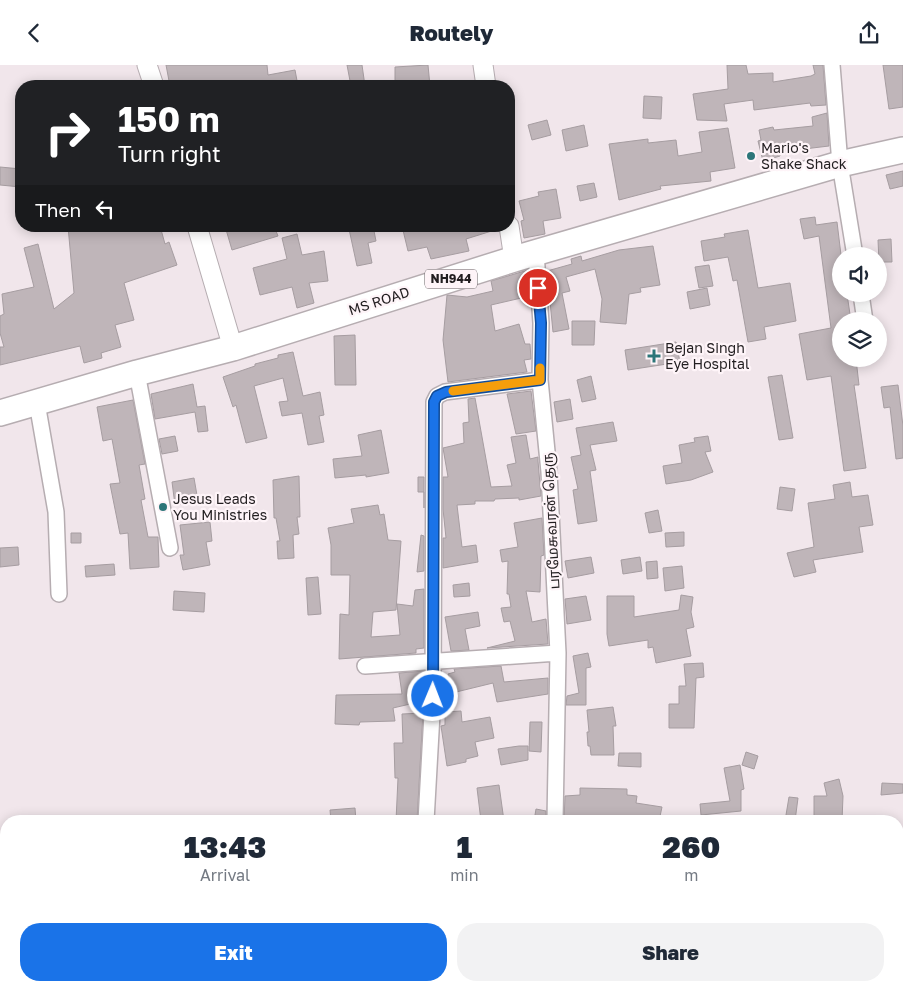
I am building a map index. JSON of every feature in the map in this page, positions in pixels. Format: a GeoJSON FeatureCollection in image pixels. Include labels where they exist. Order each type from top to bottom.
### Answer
{"type":"FeatureCollection","features":[{"type":"Feature","properties":{"kind":"highway","name":"MS ROAD"},"geometry":{"type":"LineString","coordinates":[[0,413],[137,373],[233,348],[525,256],[840,164],[903,150]]}},
{"type":"Feature","properties":{"kind":"street"},"geometry":{"type":"LineString","coordinates":[[147,65],[152,80]]}},
{"type":"Feature","properties":{"kind":"street"},"geometry":{"type":"LineString","coordinates":[[483,65],[485,80]]}},
{"type":"Feature","properties":{"kind":"street"},"geometry":{"type":"LineString","coordinates":[[832,65],[840,164],[854,247]]}},
{"type":"Feature","properties":{"kind":"street"},"geometry":{"type":"LineString","coordinates":[[199,232],[233,348]]}},
{"type":"Feature","properties":{"kind":"street"},"geometry":{"type":"LineString","coordinates":[[512,232],[525,256]]}},
{"type":"Feature","properties":{"kind":"street","name":"பரமேசுவரன் தெரு"},"geometry":{"type":"LineString","coordinates":[[525,256],[541,323],[540,380],[549,472],[558,653],[555,815]]}},
{"type":"Feature","properties":{"kind":"street"},"geometry":{"type":"LineString","coordinates":[[137,373],[170,548]]}},
{"type":"Feature","properties":{"kind":"street"},"geometry":{"type":"LineString","coordinates":[[426,815],[433,662],[435,398],[446,392],[540,380]]}},
{"type":"Feature","properties":{"kind":"street"},"geometry":{"type":"LineString","coordinates":[[37,403],[56,512],[59,595]]}},
{"type":"Feature","properties":{"kind":"street"},"geometry":{"type":"LineString","coordinates":[[365,666],[558,653]]}},
{"type":"Feature","properties":{"kind":"building"},"geometry":{"type":"Polygon","coordinates":[[[166,65],[267,65],[268,75],[295,70],[297,80],[169,80],[166,65]]]}},
{"type":"Feature","properties":{"kind":"building"},"geometry":{"type":"Polygon","coordinates":[[[347,65],[362,65],[364,80],[350,80],[347,65]]]}},
{"type":"Feature","properties":{"kind":"building"},"geometry":{"type":"Polygon","coordinates":[[[428,65],[429,80],[395,80],[395,67],[428,65]]]}},
{"type":"Feature","properties":{"kind":"building"},"geometry":{"type":"Polygon","coordinates":[[[727,65],[746,65],[748,74],[773,73],[773,82],[811,76],[815,74],[813,65],[823,65],[826,105],[811,106],[810,103],[754,110],[753,100],[724,104],[727,121],[697,120],[693,94],[728,89],[727,65]]]}},
{"type":"Feature","properties":{"kind":"building"},"geometry":{"type":"Polygon","coordinates":[[[883,65],[903,65],[903,107],[889,109],[883,65]]]}},
{"type":"Feature","properties":{"kind":"building"},"geometry":{"type":"Polygon","coordinates":[[[644,96],[662,97],[661,119],[643,118],[644,96]]]}},
{"type":"Feature","properties":{"kind":"building"},"geometry":{"type":"Polygon","coordinates":[[[827,113],[829,146],[779,152],[780,156],[763,161],[758,141],[761,140],[759,130],[773,127],[774,130],[813,126],[812,117],[827,113]]]}},
{"type":"Feature","properties":{"kind":"building"},"geometry":{"type":"Polygon","coordinates":[[[547,120],[551,135],[532,140],[528,125],[547,120]]]}},
{"type":"Feature","properties":{"kind":"building"},"geometry":{"type":"Polygon","coordinates":[[[584,125],[588,146],[566,151],[562,130],[584,125]]]}},
{"type":"Feature","properties":{"kind":"building"},"geometry":{"type":"Polygon","coordinates":[[[728,128],[735,168],[710,172],[711,181],[660,186],[661,189],[619,200],[609,144],[648,139],[648,143],[676,140],[678,156],[702,152],[699,132],[728,128]]]}},
{"type":"Feature","properties":{"kind":"building"},"geometry":{"type":"Polygon","coordinates":[[[0,167],[15,168],[15,186],[0,185],[0,167]]]}},
{"type":"Feature","properties":{"kind":"building"},"geometry":{"type":"Polygon","coordinates":[[[903,171],[903,186],[890,189],[886,175],[903,171]]]}},
{"type":"Feature","properties":{"kind":"building"},"geometry":{"type":"Polygon","coordinates":[[[594,183],[597,197],[580,201],[577,186],[594,183]]]}},
{"type":"Feature","properties":{"kind":"building"},"geometry":{"type":"Polygon","coordinates":[[[556,189],[561,218],[543,221],[545,234],[524,238],[521,221],[524,220],[519,201],[539,196],[538,192],[556,189]]]}},
{"type":"Feature","properties":{"kind":"building"},"geometry":{"type":"Polygon","coordinates":[[[815,217],[816,225],[837,222],[840,247],[832,247],[832,302],[848,302],[850,312],[832,312],[832,367],[857,367],[859,385],[854,385],[866,468],[844,471],[831,376],[807,380],[799,334],[831,328],[819,236],[804,239],[800,219],[815,217]]]}},
{"type":"Feature","properties":{"kind":"building"},"geometry":{"type":"Polygon","coordinates":[[[748,230],[758,288],[790,283],[796,321],[764,327],[766,339],[748,342],[737,280],[733,281],[728,257],[704,261],[701,241],[725,237],[724,234],[748,230]]]}},
{"type":"Feature","properties":{"kind":"building"},"geometry":{"type":"Polygon","coordinates":[[[69,232],[162,232],[165,244],[169,242],[177,265],[124,283],[134,320],[115,325],[121,347],[101,353],[102,358],[84,363],[80,346],[0,365],[0,347],[4,347],[0,333],[0,316],[4,314],[2,294],[34,287],[24,248],[38,244],[54,309],[74,293],[69,232]]]}},
{"type":"Feature","properties":{"kind":"building"},"geometry":{"type":"Polygon","coordinates":[[[227,232],[276,232],[278,236],[232,250],[227,232]]]}},
{"type":"Feature","properties":{"kind":"building"},"geometry":{"type":"Polygon","coordinates":[[[350,232],[374,232],[376,241],[368,243],[372,263],[357,266],[350,232]]]}},
{"type":"Feature","properties":{"kind":"building"},"geometry":{"type":"Polygon","coordinates":[[[403,232],[488,232],[466,239],[469,251],[431,259],[427,247],[408,251],[403,232]]]}},
{"type":"Feature","properties":{"kind":"building"},"geometry":{"type":"Polygon","coordinates":[[[297,234],[302,255],[324,251],[328,281],[309,283],[314,303],[297,308],[292,287],[260,295],[253,268],[287,259],[282,238],[297,234]]]}},
{"type":"Feature","properties":{"kind":"building"},"geometry":{"type":"Polygon","coordinates":[[[891,239],[892,262],[887,262],[887,247],[878,247],[878,240],[891,239]]]}},
{"type":"Feature","properties":{"kind":"building"},"geometry":{"type":"Polygon","coordinates":[[[653,246],[660,285],[640,288],[641,292],[629,294],[626,324],[600,322],[602,299],[595,269],[566,277],[570,291],[562,293],[569,329],[553,332],[547,271],[572,264],[571,259],[581,256],[582,261],[619,250],[653,246]]]}},
{"type":"Feature","properties":{"kind":"building"},"geometry":{"type":"Polygon","coordinates":[[[709,265],[713,286],[699,288],[695,267],[709,265]]]}},
{"type":"Feature","properties":{"kind":"building"},"geometry":{"type":"Polygon","coordinates":[[[528,270],[530,296],[491,305],[495,331],[519,324],[525,344],[530,344],[531,359],[524,360],[527,372],[448,382],[443,340],[447,295],[467,297],[493,291],[491,281],[528,270]]]}},
{"type":"Feature","properties":{"kind":"building"},"geometry":{"type":"Polygon","coordinates":[[[707,288],[710,305],[690,309],[687,292],[707,288]]]}},
{"type":"Feature","properties":{"kind":"building"},"geometry":{"type":"Polygon","coordinates":[[[572,321],[595,321],[594,345],[572,345],[572,321]]]}},
{"type":"Feature","properties":{"kind":"building"},"geometry":{"type":"Polygon","coordinates":[[[355,335],[356,385],[335,385],[334,336],[355,335]]]}},
{"type":"Feature","properties":{"kind":"building"},"geometry":{"type":"Polygon","coordinates":[[[676,342],[680,362],[628,370],[625,350],[676,342]]]}},
{"type":"Feature","properties":{"kind":"building"},"geometry":{"type":"Polygon","coordinates":[[[293,352],[303,396],[320,392],[324,415],[319,416],[324,442],[308,445],[302,413],[282,416],[279,402],[288,401],[283,378],[254,386],[267,438],[246,443],[236,405],[233,407],[223,377],[255,366],[255,364],[278,358],[278,355],[293,352]]]}},
{"type":"Feature","properties":{"kind":"building"},"geometry":{"type":"Polygon","coordinates":[[[782,375],[793,438],[779,440],[768,377],[782,375]]]}},
{"type":"Feature","properties":{"kind":"building"},"geometry":{"type":"Polygon","coordinates":[[[591,376],[596,399],[582,402],[577,380],[591,376]]]}},
{"type":"Feature","properties":{"kind":"building"},"geometry":{"type":"Polygon","coordinates":[[[193,384],[197,407],[205,406],[208,431],[198,432],[195,412],[155,419],[151,394],[193,384]]]}},
{"type":"Feature","properties":{"kind":"building"},"geometry":{"type":"Polygon","coordinates":[[[898,385],[903,426],[903,458],[896,459],[890,407],[884,408],[881,387],[898,385]]]}},
{"type":"Feature","properties":{"kind":"building"},"geometry":{"type":"Polygon","coordinates":[[[531,391],[536,431],[516,434],[507,394],[531,391]]]}},
{"type":"Feature","properties":{"kind":"building"},"geometry":{"type":"Polygon","coordinates":[[[475,398],[491,487],[512,486],[507,465],[516,463],[511,437],[526,435],[530,459],[538,457],[541,496],[519,500],[519,498],[475,501],[475,504],[457,505],[462,547],[476,545],[478,562],[443,568],[443,538],[446,538],[443,509],[443,477],[448,477],[443,448],[464,443],[463,423],[469,422],[468,399],[475,398]]]}},
{"type":"Feature","properties":{"kind":"building"},"geometry":{"type":"Polygon","coordinates":[[[570,399],[573,419],[557,422],[554,402],[570,399]]]}},
{"type":"Feature","properties":{"kind":"building"},"geometry":{"type":"Polygon","coordinates":[[[133,400],[145,464],[139,465],[145,499],[141,500],[148,537],[158,537],[159,567],[130,569],[128,533],[120,534],[110,484],[120,483],[112,439],[103,441],[97,407],[133,400]]]}},
{"type":"Feature","properties":{"kind":"building"},"geometry":{"type":"Polygon","coordinates":[[[613,422],[617,441],[590,445],[596,470],[590,471],[597,521],[578,524],[573,490],[578,489],[571,457],[581,455],[576,428],[613,422]]]}},
{"type":"Feature","properties":{"kind":"building"},"geometry":{"type":"Polygon","coordinates":[[[381,430],[389,473],[366,477],[366,475],[335,478],[333,459],[362,456],[358,435],[381,430]]]}},
{"type":"Feature","properties":{"kind":"building"},"geometry":{"type":"Polygon","coordinates":[[[175,436],[178,451],[162,454],[159,439],[175,436]]]}},
{"type":"Feature","properties":{"kind":"building"},"geometry":{"type":"Polygon","coordinates":[[[708,436],[711,451],[705,452],[713,472],[691,480],[666,484],[663,466],[682,463],[679,445],[695,442],[694,438],[708,436]]]}},
{"type":"Feature","properties":{"kind":"building"},"geometry":{"type":"Polygon","coordinates":[[[299,476],[300,517],[297,517],[299,534],[293,535],[294,558],[278,559],[277,541],[280,541],[276,518],[274,518],[273,480],[299,476]]]}},
{"type":"Feature","properties":{"kind":"building"},"geometry":{"type":"Polygon","coordinates":[[[418,477],[424,477],[424,492],[418,492],[418,477]]]}},
{"type":"Feature","properties":{"kind":"building"},"geometry":{"type":"Polygon","coordinates":[[[194,478],[198,501],[175,505],[172,482],[194,478]]]}},
{"type":"Feature","properties":{"kind":"building"},"geometry":{"type":"Polygon","coordinates":[[[850,482],[852,497],[868,495],[873,525],[859,527],[863,552],[813,560],[816,572],[794,577],[787,553],[814,547],[808,503],[835,499],[833,485],[850,482]]]}},
{"type":"Feature","properties":{"kind":"building"},"geometry":{"type":"Polygon","coordinates":[[[780,487],[795,489],[792,511],[777,509],[780,487]]]}},
{"type":"Feature","properties":{"kind":"building"},"geometry":{"type":"Polygon","coordinates":[[[378,505],[380,515],[384,514],[388,540],[401,541],[396,610],[373,612],[371,637],[400,635],[397,604],[413,606],[415,590],[424,589],[424,648],[416,649],[416,653],[339,659],[340,614],[349,615],[350,575],[331,575],[331,545],[328,528],[354,523],[351,509],[378,505]]]}},
{"type":"Feature","properties":{"kind":"building"},"geometry":{"type":"Polygon","coordinates":[[[658,510],[662,531],[649,533],[645,513],[658,510]]]}},
{"type":"Feature","properties":{"kind":"building"},"geometry":{"type":"Polygon","coordinates":[[[542,518],[544,555],[541,556],[540,592],[526,591],[532,622],[546,619],[548,644],[487,648],[515,641],[510,621],[504,622],[501,608],[511,607],[509,594],[507,594],[508,561],[502,562],[500,550],[518,547],[514,523],[542,518]]]}},
{"type":"Feature","properties":{"kind":"building"},"geometry":{"type":"Polygon","coordinates":[[[210,522],[212,541],[206,542],[210,565],[183,570],[180,555],[184,555],[180,525],[210,522]]]}},
{"type":"Feature","properties":{"kind":"building"},"geometry":{"type":"Polygon","coordinates":[[[684,532],[684,546],[666,547],[665,533],[684,532]]]}},
{"type":"Feature","properties":{"kind":"building"},"geometry":{"type":"Polygon","coordinates":[[[71,533],[81,533],[81,543],[71,543],[71,533]]]}},
{"type":"Feature","properties":{"kind":"building"},"geometry":{"type":"Polygon","coordinates":[[[421,535],[424,536],[424,571],[417,572],[421,535]]]}},
{"type":"Feature","properties":{"kind":"building"},"geometry":{"type":"Polygon","coordinates":[[[18,547],[19,565],[0,567],[0,548],[18,547]]]}},
{"type":"Feature","properties":{"kind":"building"},"geometry":{"type":"Polygon","coordinates":[[[591,557],[594,573],[568,578],[565,561],[591,557]]]}},
{"type":"Feature","properties":{"kind":"building"},"geometry":{"type":"Polygon","coordinates":[[[640,557],[642,571],[623,574],[621,560],[640,557]]]}},
{"type":"Feature","properties":{"kind":"building"},"geometry":{"type":"Polygon","coordinates":[[[657,561],[658,578],[647,579],[646,562],[657,561]]]}},
{"type":"Feature","properties":{"kind":"building"},"geometry":{"type":"Polygon","coordinates":[[[114,564],[115,575],[86,577],[85,566],[114,564]]]}},
{"type":"Feature","properties":{"kind":"building"},"geometry":{"type":"Polygon","coordinates":[[[682,566],[684,588],[665,591],[663,568],[682,566]]]}},
{"type":"Feature","properties":{"kind":"building"},"geometry":{"type":"Polygon","coordinates":[[[318,577],[321,614],[308,615],[306,578],[318,577]]]}},
{"type":"Feature","properties":{"kind":"building"},"geometry":{"type":"Polygon","coordinates":[[[469,583],[470,596],[454,597],[453,585],[469,583]]]}},
{"type":"Feature","properties":{"kind":"building"},"geometry":{"type":"Polygon","coordinates":[[[174,591],[205,593],[204,612],[173,610],[174,591]]]}},
{"type":"Feature","properties":{"kind":"building"},"geometry":{"type":"Polygon","coordinates":[[[681,595],[693,597],[691,612],[694,627],[686,629],[691,656],[656,663],[653,647],[648,648],[648,640],[609,646],[607,634],[607,596],[634,596],[634,617],[679,610],[681,595]]]}},
{"type":"Feature","properties":{"kind":"building"},"geometry":{"type":"Polygon","coordinates":[[[586,596],[591,620],[567,624],[565,599],[586,596]]]}},
{"type":"Feature","properties":{"kind":"building"},"geometry":{"type":"Polygon","coordinates":[[[478,612],[480,626],[465,629],[469,650],[451,651],[445,617],[478,612]]]}},
{"type":"Feature","properties":{"kind":"building"},"geometry":{"type":"Polygon","coordinates":[[[588,653],[591,667],[586,668],[586,705],[566,705],[567,696],[579,693],[573,656],[588,653]]]}},
{"type":"Feature","properties":{"kind":"building"},"geometry":{"type":"Polygon","coordinates":[[[703,663],[704,677],[696,678],[694,728],[669,728],[669,704],[679,704],[679,686],[686,686],[684,664],[703,663]]]}},
{"type":"Feature","properties":{"kind":"building"},"geometry":{"type":"Polygon","coordinates":[[[501,666],[504,682],[548,678],[548,694],[497,702],[493,683],[452,693],[448,674],[455,672],[454,669],[501,666]]]}},
{"type":"Feature","properties":{"kind":"building"},"geometry":{"type":"Polygon","coordinates":[[[424,671],[423,701],[393,708],[395,721],[360,722],[359,725],[335,724],[336,695],[402,694],[399,673],[424,671]]]}},
{"type":"Feature","properties":{"kind":"building"},"geometry":{"type":"Polygon","coordinates":[[[613,707],[616,726],[613,726],[614,755],[591,755],[590,746],[588,746],[587,710],[613,707]]]}},
{"type":"Feature","properties":{"kind":"building"},"geometry":{"type":"Polygon","coordinates":[[[461,711],[462,722],[490,717],[494,738],[475,742],[478,756],[466,759],[466,762],[447,766],[441,726],[445,725],[445,712],[461,711]]]}},
{"type":"Feature","properties":{"kind":"building"},"geometry":{"type":"Polygon","coordinates":[[[423,713],[417,815],[396,815],[398,778],[395,778],[394,743],[403,743],[402,714],[423,713]]]}},
{"type":"Feature","properties":{"kind":"building"},"geometry":{"type":"Polygon","coordinates":[[[530,722],[542,722],[541,752],[529,751],[530,722]]]}},
{"type":"Feature","properties":{"kind":"building"},"geometry":{"type":"Polygon","coordinates":[[[528,746],[528,760],[501,765],[498,749],[528,746]]]}},
{"type":"Feature","properties":{"kind":"building"},"geometry":{"type":"Polygon","coordinates":[[[746,752],[758,756],[754,769],[742,765],[746,752]]]}},
{"type":"Feature","properties":{"kind":"building"},"geometry":{"type":"Polygon","coordinates":[[[619,753],[641,753],[641,767],[618,766],[619,753]]]}},
{"type":"Feature","properties":{"kind":"building"},"geometry":{"type":"Polygon","coordinates":[[[740,765],[744,789],[741,790],[741,811],[701,815],[700,804],[730,801],[724,768],[740,765]]]}},
{"type":"Feature","properties":{"kind":"building"},"geometry":{"type":"Polygon","coordinates":[[[839,779],[843,796],[842,815],[814,815],[814,796],[827,796],[824,783],[839,779]]]}},
{"type":"Feature","properties":{"kind":"building"},"geometry":{"type":"Polygon","coordinates":[[[882,783],[903,784],[903,793],[881,795],[882,783]]]}},
{"type":"Feature","properties":{"kind":"building"},"geometry":{"type":"Polygon","coordinates":[[[499,785],[503,815],[480,815],[477,788],[499,785]]]}},
{"type":"Feature","properties":{"kind":"building"},"geometry":{"type":"Polygon","coordinates":[[[580,788],[627,789],[627,795],[637,796],[636,803],[662,807],[660,815],[564,815],[565,796],[580,795],[580,788]]]}},
{"type":"Feature","properties":{"kind":"building"},"geometry":{"type":"Polygon","coordinates":[[[789,797],[798,798],[796,815],[786,815],[789,797]]]}},
{"type":"Feature","properties":{"kind":"building"},"geometry":{"type":"Polygon","coordinates":[[[355,808],[356,815],[330,815],[330,810],[355,808]]]}},
{"type":"Feature","properties":{"kind":"building"},"geometry":{"type":"Polygon","coordinates":[[[536,809],[546,811],[546,815],[535,815],[536,809]]]}},
{"type":"Feature","properties":{"kind":"slow traffic"},"geometry":{"type":"LineString","coordinates":[[453,391],[540,380],[540,368]]}},
{"type":"Feature","properties":{"kind":"place","name":"Mario's Shake Shack"},"geometry":{"type":"Point","coordinates":[751,156]}},
{"type":"Feature","properties":{"kind":"place","name":"Bejan Singh Eye Hospital"},"geometry":{"type":"Point","coordinates":[654,356]}},
{"type":"Feature","properties":{"kind":"place","name":"Jesus Leads You Ministries"},"geometry":{"type":"Point","coordinates":[163,507]}},
{"type":"Feature","properties":{"kind":"route"},"geometry":{"type":"LineString","coordinates":[[433,696],[435,398],[441,393],[446,392],[540,380],[541,323],[538,288]]}}]}
